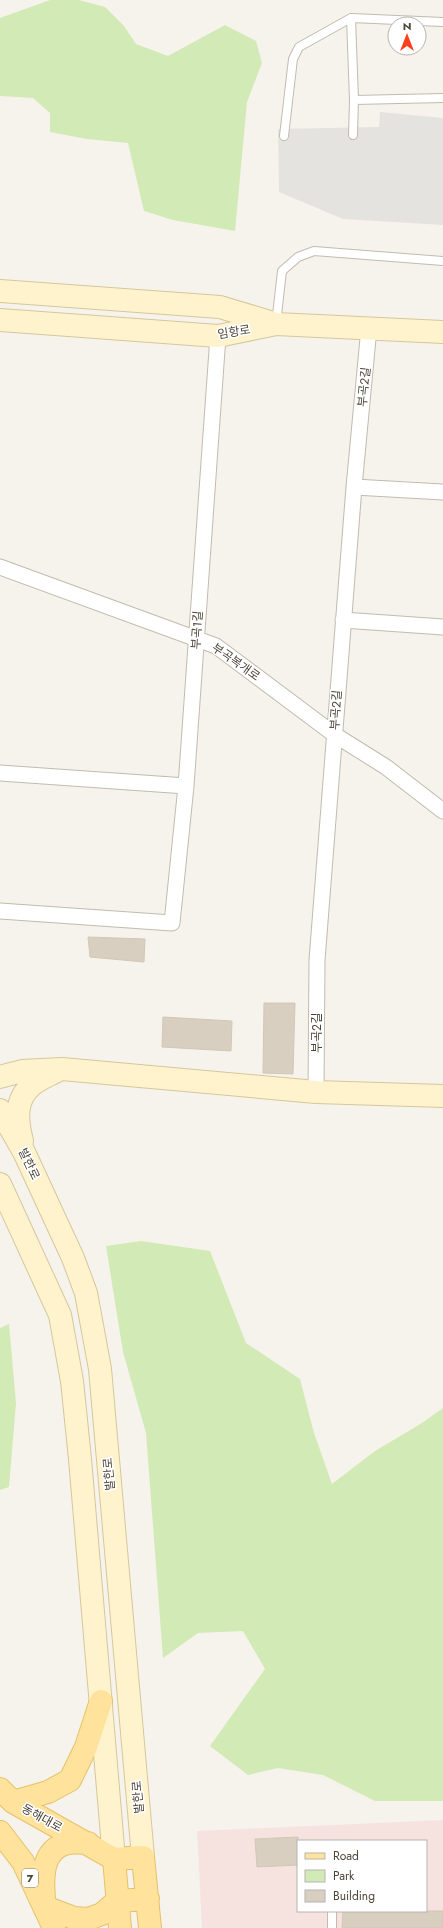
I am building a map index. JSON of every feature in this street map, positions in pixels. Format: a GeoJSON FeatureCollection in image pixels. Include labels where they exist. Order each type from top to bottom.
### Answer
{"type":"FeatureCollection","features":[{"type":"Feature","properties":{"kind":"main road"},"geometry":{"type":"LineString","coordinates":[[6,1795],[48,1792],[70,1780],[86,1747],[100,1701]]}},
{"type":"Feature","properties":{"kind":"main road","name":"동해대로"},"geometry":{"type":"LineString","coordinates":[[6,1795],[88,1843]]}},
{"type":"Feature","properties":{"kind":"main road","name":"7"},"geometry":{"type":"LineString","coordinates":[[0,1832],[23,1862],[54,1928]]}},
{"type":"Feature","properties":{"kind":"main road"},"geometry":{"type":"LineString","coordinates":[[148,1899],[117,1901],[102,1914],[88,1919],[74,1918],[44,1907],[42,1886],[45,1865],[50,1854],[58,1846],[70,1843],[88,1843],[114,1859],[143,1857],[148,1899],[150,1928]]}},
{"type":"Feature","properties":{"kind":"main road"},"geometry":{"type":"LineString","coordinates":[[114,1859],[120,1928]]}},
{"type":"Feature","properties":{"kind":"street"},"geometry":{"type":"LineString","coordinates":[[0,291],[220,307],[276,324]]}},
{"type":"Feature","properties":{"kind":"street","name":"임항로"},"geometry":{"type":"LineString","coordinates":[[0,320],[218,336],[276,324],[443,332]]}},
{"type":"Feature","properties":{"kind":"street","name":"부곡2길"},"geometry":{"type":"LineString","coordinates":[[316,1092],[318,960],[343,620],[369,328]]}},
{"type":"Feature","properties":{"kind":"street","name":"부곡1길"},"geometry":{"type":"LineString","coordinates":[[0,911],[172,924],[186,786],[218,336]]}},
{"type":"Feature","properties":{"kind":"street"},"geometry":{"type":"LineString","coordinates":[[354,487],[443,492]]}},
{"type":"Feature","properties":{"kind":"street","name":"부곡복개로"},"geometry":{"type":"LineString","coordinates":[[0,568],[216,646],[335,735],[386,767],[443,811]]}},
{"type":"Feature","properties":{"kind":"street"},"geometry":{"type":"LineString","coordinates":[[343,620],[443,627]]}},
{"type":"Feature","properties":{"kind":"street"},"geometry":{"type":"LineString","coordinates":[[0,773],[186,786]]}},
{"type":"Feature","properties":{"kind":"street"},"geometry":{"type":"LineString","coordinates":[[24,1152],[17,1120],[22,1098],[32,1084],[62,1069]]}},
{"type":"Feature","properties":{"kind":"street"},"geometry":{"type":"LineString","coordinates":[[0,1077],[22,1071],[62,1069],[316,1092],[443,1096]]}},
{"type":"Feature","properties":{"kind":"street","name":"발한로"},"geometry":{"type":"LineString","coordinates":[[0,1110],[24,1152],[73,1258],[86,1293],[94,1331],[101,1376],[143,1857]]}},
{"type":"Feature","properties":{"kind":"street"},"geometry":{"type":"LineString","coordinates":[[0,1184],[60,1315],[72,1381],[114,1859]]}},
{"type":"Feature","properties":{"kind":"lane"},"geometry":{"type":"LineString","coordinates":[[352,18],[354,100],[353,136]]}},
{"type":"Feature","properties":{"kind":"lane"},"geometry":{"type":"LineString","coordinates":[[284,136],[293,59],[299,47],[352,18],[443,22]]}},
{"type":"Feature","properties":{"kind":"lane"},"geometry":{"type":"LineString","coordinates":[[354,100],[443,98]]}},
{"type":"Feature","properties":{"kind":"lane"},"geometry":{"type":"LineString","coordinates":[[276,324],[282,271],[298,257],[314,251],[443,261]]}},
{"type":"Feature","properties":{"kind":"lane"},"geometry":{"type":"LineString","coordinates":[[332,1912],[332,1928]]}},
{"type":"Feature","properties":{"kind":"shaded area"},"geometry":{"type":"Polygon","coordinates":[[[380,112],[443,118],[443,225],[343,219],[279,192],[278,129],[379,127],[380,112]]]}},
{"type":"Feature","properties":{"kind":"shaded area"},"geometry":{"type":"Polygon","coordinates":[[[443,1820],[443,1928],[202,1928],[197,1831],[443,1820]]]}},
{"type":"Feature","properties":{"kind":"green space"},"geometry":{"type":"Polygon","coordinates":[[[50,0],[79,0],[105,7],[124,26],[136,44],[168,56],[225,25],[256,41],[262,63],[247,102],[235,231],[173,220],[144,211],[128,143],[87,139],[50,132],[50,113],[33,98],[0,96],[0,18],[50,0]]]}},
{"type":"Feature","properties":{"kind":"green space"},"geometry":{"type":"Polygon","coordinates":[[[141,1241],[210,1251],[246,1343],[300,1379],[314,1433],[332,1484],[375,1451],[422,1423],[443,1408],[443,1801],[375,1801],[323,1775],[278,1768],[248,1775],[210,1746],[265,1669],[243,1631],[198,1633],[163,1658],[146,1433],[123,1352],[106,1246],[141,1241]]]}},
{"type":"Feature","properties":{"kind":"green space"},"geometry":{"type":"Polygon","coordinates":[[[9,1324],[16,1403],[9,1487],[0,1490],[0,1328],[9,1324]]]}},
{"type":"Feature","properties":{"kind":"building"},"geometry":{"type":"Polygon","coordinates":[[[88,937],[145,939],[144,962],[90,957],[88,937]]]}},
{"type":"Feature","properties":{"kind":"building"},"geometry":{"type":"Polygon","coordinates":[[[264,1003],[295,1003],[293,1074],[263,1073],[264,1003]]]}},
{"type":"Feature","properties":{"kind":"building"},"geometry":{"type":"Polygon","coordinates":[[[163,1017],[232,1021],[231,1051],[162,1047],[163,1017]]]}},
{"type":"Feature","properties":{"kind":"building"},"geometry":{"type":"Polygon","coordinates":[[[298,1837],[297,1865],[257,1867],[255,1839],[298,1837]]]}},
{"type":"Feature","properties":{"kind":"building"},"geometry":{"type":"Polygon","coordinates":[[[443,1911],[443,1928],[342,1928],[343,1912],[443,1911]]]}}]}
